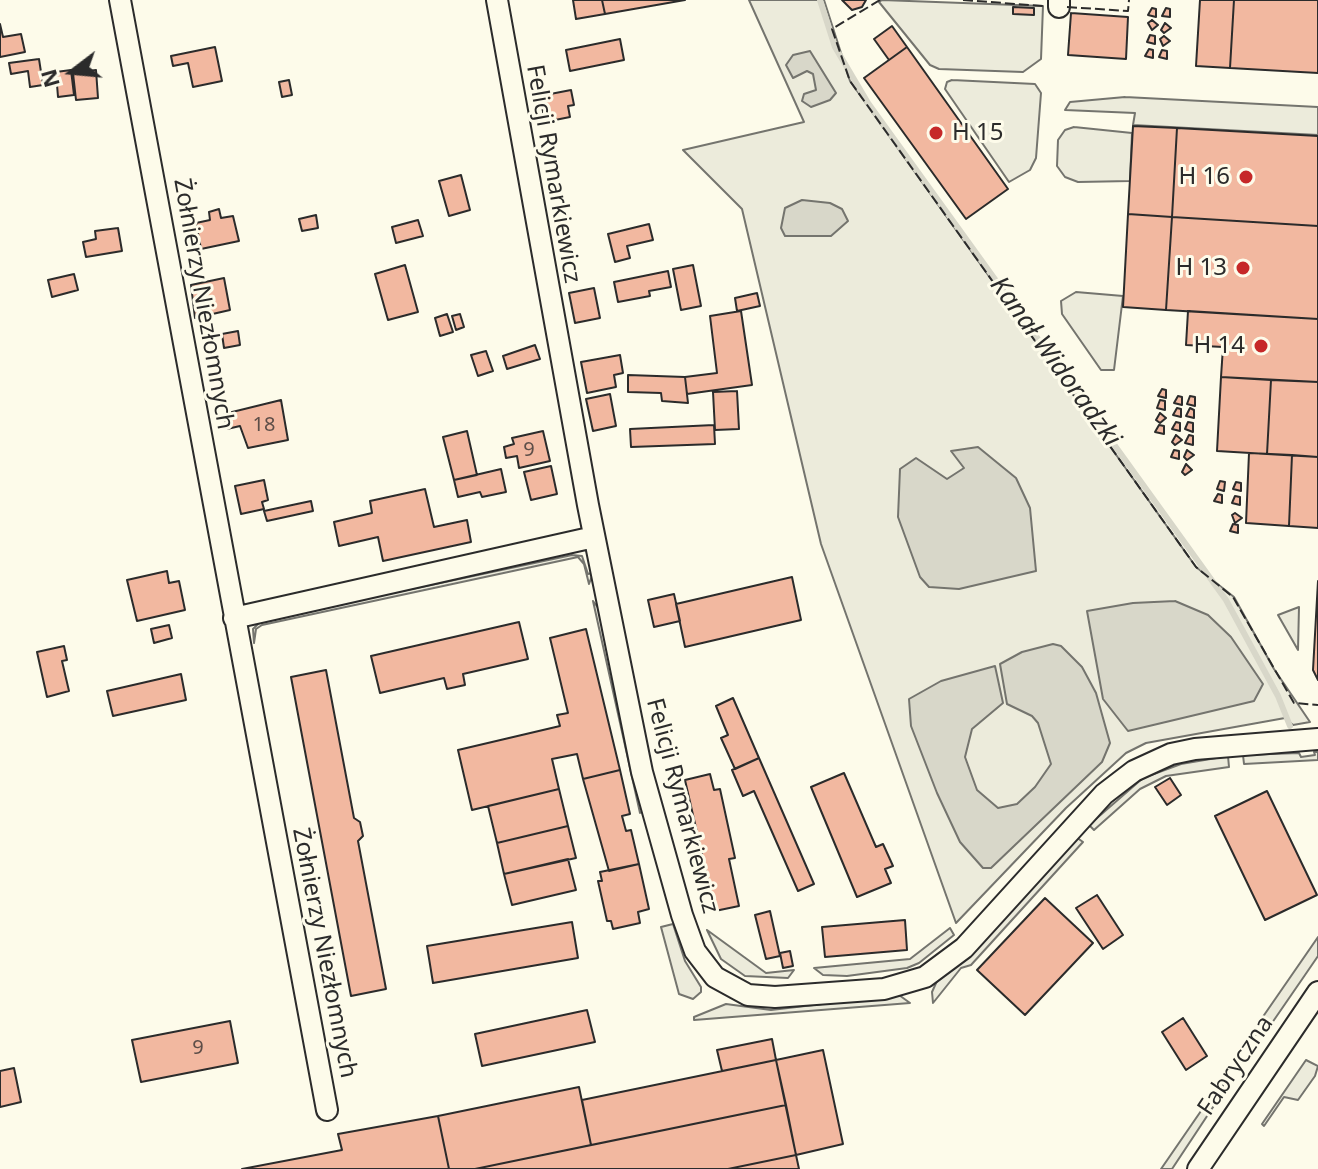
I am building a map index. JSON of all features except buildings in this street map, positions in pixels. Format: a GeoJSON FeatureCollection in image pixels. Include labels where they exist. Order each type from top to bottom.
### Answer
{"type":"FeatureCollection","features":[{"type":"Feature","properties":{"kind":"street","name":"Żołnierzy Niezłomnych"},"geometry":{"type":"LineString","coordinates":[[120,0],[327,1110]]}},
{"type":"Feature","properties":{"kind":"street","name":"Felicji Rymarkiewicz"},"geometry":{"type":"LineString","coordinates":[[497,0],[594,537],[642,772],[682,915],[695,951],[707,969],[724,984],[748,995],[775,997],[884,989],[925,977],[964,948],[1104,794],[1134,771],[1171,754],[1195,749],[1318,739]]}},
{"type":"Feature","properties":{"kind":"street"},"geometry":{"type":"LineString","coordinates":[[234,618],[594,537]]}},
{"type":"Feature","properties":{"kind":"street","name":"Fabryczna"},"geometry":{"type":"LineString","coordinates":[[1198,1169],[1318,992]]}},
{"type":"Feature","properties":{"kind":"shaded area"},"geometry":{"type":"Polygon","coordinates":[[[749,0],[824,0],[850,81],[1196,567],[1234,597],[1274,669],[1310,722],[1293,725],[1285,718],[1146,743],[1126,753],[1066,808],[956,923],[821,544],[742,209],[683,150],[804,122],[749,0]]]}},
{"type":"Feature","properties":{"kind":"shaded area"},"geometry":{"type":"Polygon","coordinates":[[[879,2],[1043,6],[1041,59],[1023,72],[939,69],[930,65],[879,2]]]}},
{"type":"Feature","properties":{"kind":"shaded area"},"geometry":{"type":"Polygon","coordinates":[[[810,51],[836,93],[830,100],[811,107],[802,101],[804,94],[816,90],[813,74],[807,71],[793,78],[786,65],[793,55],[810,51]]]}},
{"type":"Feature","properties":{"kind":"shaded area"},"geometry":{"type":"Polygon","coordinates":[[[947,82],[1035,84],[1041,93],[1036,158],[1030,170],[1009,182],[945,89],[947,82]]]}},
{"type":"Feature","properties":{"kind":"shaded area"},"geometry":{"type":"Polygon","coordinates":[[[1125,97],[1318,107],[1318,135],[1133,125],[1135,113],[1065,110],[1070,102],[1125,97]]]}},
{"type":"Feature","properties":{"kind":"shaded area"},"geometry":{"type":"Polygon","coordinates":[[[1074,127],[1132,133],[1130,181],[1078,182],[1065,177],[1057,166],[1058,140],[1065,130],[1074,127]]]}},
{"type":"Feature","properties":{"kind":"shaded area"},"geometry":{"type":"Polygon","coordinates":[[[802,200],[830,203],[842,209],[848,221],[831,236],[785,236],[781,228],[785,208],[802,200]]]}},
{"type":"Feature","properties":{"kind":"shaded area"},"geometry":{"type":"Polygon","coordinates":[[[1076,292],[1123,296],[1114,370],[1101,370],[1062,314],[1061,301],[1076,292]]]}},
{"type":"Feature","properties":{"kind":"shaded area"},"geometry":{"type":"Polygon","coordinates":[[[978,447],[1016,478],[1030,508],[1036,571],[959,589],[929,587],[920,577],[898,517],[900,469],[916,458],[947,479],[964,468],[951,451],[978,447]]]}},
{"type":"Feature","properties":{"kind":"shaded area"},"geometry":{"type":"Polygon","coordinates":[[[572,555],[582,556],[588,574],[593,573],[589,584],[584,564],[578,557],[262,625],[256,629],[254,643],[253,629],[261,621],[572,555]]]}},
{"type":"Feature","properties":{"kind":"shaded area"},"geometry":{"type":"Polygon","coordinates":[[[593,601],[599,609],[643,811],[640,813],[593,601]]]}},
{"type":"Feature","properties":{"kind":"shaded area"},"geometry":{"type":"Polygon","coordinates":[[[1175,601],[1208,615],[1231,637],[1263,684],[1254,701],[1128,731],[1103,699],[1087,611],[1133,603],[1175,601]]]}},
{"type":"Feature","properties":{"kind":"shaded area"},"geometry":{"type":"Polygon","coordinates":[[[1299,607],[1298,650],[1278,615],[1299,607]]]}},
{"type":"Feature","properties":{"kind":"shaded area"},"geometry":{"type":"Polygon","coordinates":[[[1053,644],[1061,646],[1082,667],[1096,693],[1110,743],[1102,762],[991,868],[983,868],[960,842],[937,793],[911,726],[909,699],[941,681],[995,666],[1003,703],[972,729],[965,757],[977,790],[998,808],[1017,804],[1035,787],[1051,764],[1038,723],[1032,716],[1007,704],[1000,664],[1022,652],[1053,644]]]}},
{"type":"Feature","properties":{"kind":"shaded area"},"geometry":{"type":"Polygon","coordinates":[[[1314,752],[1318,752],[1318,760],[1244,764],[1243,755],[1299,753],[1301,757],[1315,755],[1314,752]]]}},
{"type":"Feature","properties":{"kind":"shaded area"},"geometry":{"type":"Polygon","coordinates":[[[1228,756],[1229,767],[1166,776],[1140,789],[1094,830],[1089,825],[1143,778],[1181,764],[1228,756]]]}},
{"type":"Feature","properties":{"kind":"shaded area"},"geometry":{"type":"Polygon","coordinates":[[[1076,837],[1083,842],[971,965],[961,968],[933,1003],[932,992],[937,981],[972,952],[1076,837]]]}},
{"type":"Feature","properties":{"kind":"shaded area"},"geometry":{"type":"Polygon","coordinates":[[[673,924],[685,961],[701,987],[701,992],[693,999],[679,994],[661,927],[673,924]]]}},
{"type":"Feature","properties":{"kind":"shaded area"},"geometry":{"type":"Polygon","coordinates":[[[950,928],[954,935],[919,963],[907,968],[847,976],[823,975],[814,968],[910,959],[950,928]]]}},
{"type":"Feature","properties":{"kind":"shaded area"},"geometry":{"type":"Polygon","coordinates":[[[707,930],[766,973],[794,970],[788,978],[745,976],[721,959],[707,930]]]}},
{"type":"Feature","properties":{"kind":"shaded area"},"geometry":{"type":"Polygon","coordinates":[[[1318,937],[1318,956],[1263,1036],[1251,1034],[1318,937]]]}},
{"type":"Feature","properties":{"kind":"shaded area"},"geometry":{"type":"Polygon","coordinates":[[[899,995],[910,1003],[694,1020],[694,1017],[726,1004],[771,1010],[899,995]]]}},
{"type":"Feature","properties":{"kind":"shaded area"},"geometry":{"type":"Polygon","coordinates":[[[1306,1060],[1318,1066],[1315,1076],[1298,1100],[1284,1097],[1264,1126],[1262,1124],[1306,1060]]]}},
{"type":"Feature","properties":{"kind":"shaded area"},"geometry":{"type":"Polygon","coordinates":[[[1223,1079],[1223,1092],[1172,1169],[1161,1169],[1223,1079]]]}},
{"type":"Feature","properties":{"kind":"waterway","name":"Kanał Widoradzki"},"geometry":{"type":"LineString","coordinates":[[820,0],[835,47],[868,103],[1226,600],[1278,696],[1290,726]]}},
{"type":"Feature","properties":{"kind":"fence"},"geometry":{"type":"LineString","coordinates":[[880,0],[832,29],[850,81],[1196,567],[1233,597],[1294,703],[1318,705]]}},
{"type":"Feature","properties":{"kind":"fence"},"geometry":{"type":"LineString","coordinates":[[963,0],[1043,6]]}},
{"type":"Feature","properties":{"kind":"fence"},"geometry":{"type":"LineString","coordinates":[[1067,7],[1128,11],[1129,0]]}},
{"type":"Feature","properties":{"kind":"place","name":"H 15"},"geometry":{"type":"Point","coordinates":[936,133]}},
{"type":"Feature","properties":{"kind":"place","name":"H 16"},"geometry":{"type":"Point","coordinates":[1246,177]}},
{"type":"Feature","properties":{"kind":"place","name":"H 13"},"geometry":{"type":"Point","coordinates":[1243,268]}},
{"type":"Feature","properties":{"kind":"place","name":"H 14"},"geometry":{"type":"Point","coordinates":[1261,346]}}]}
